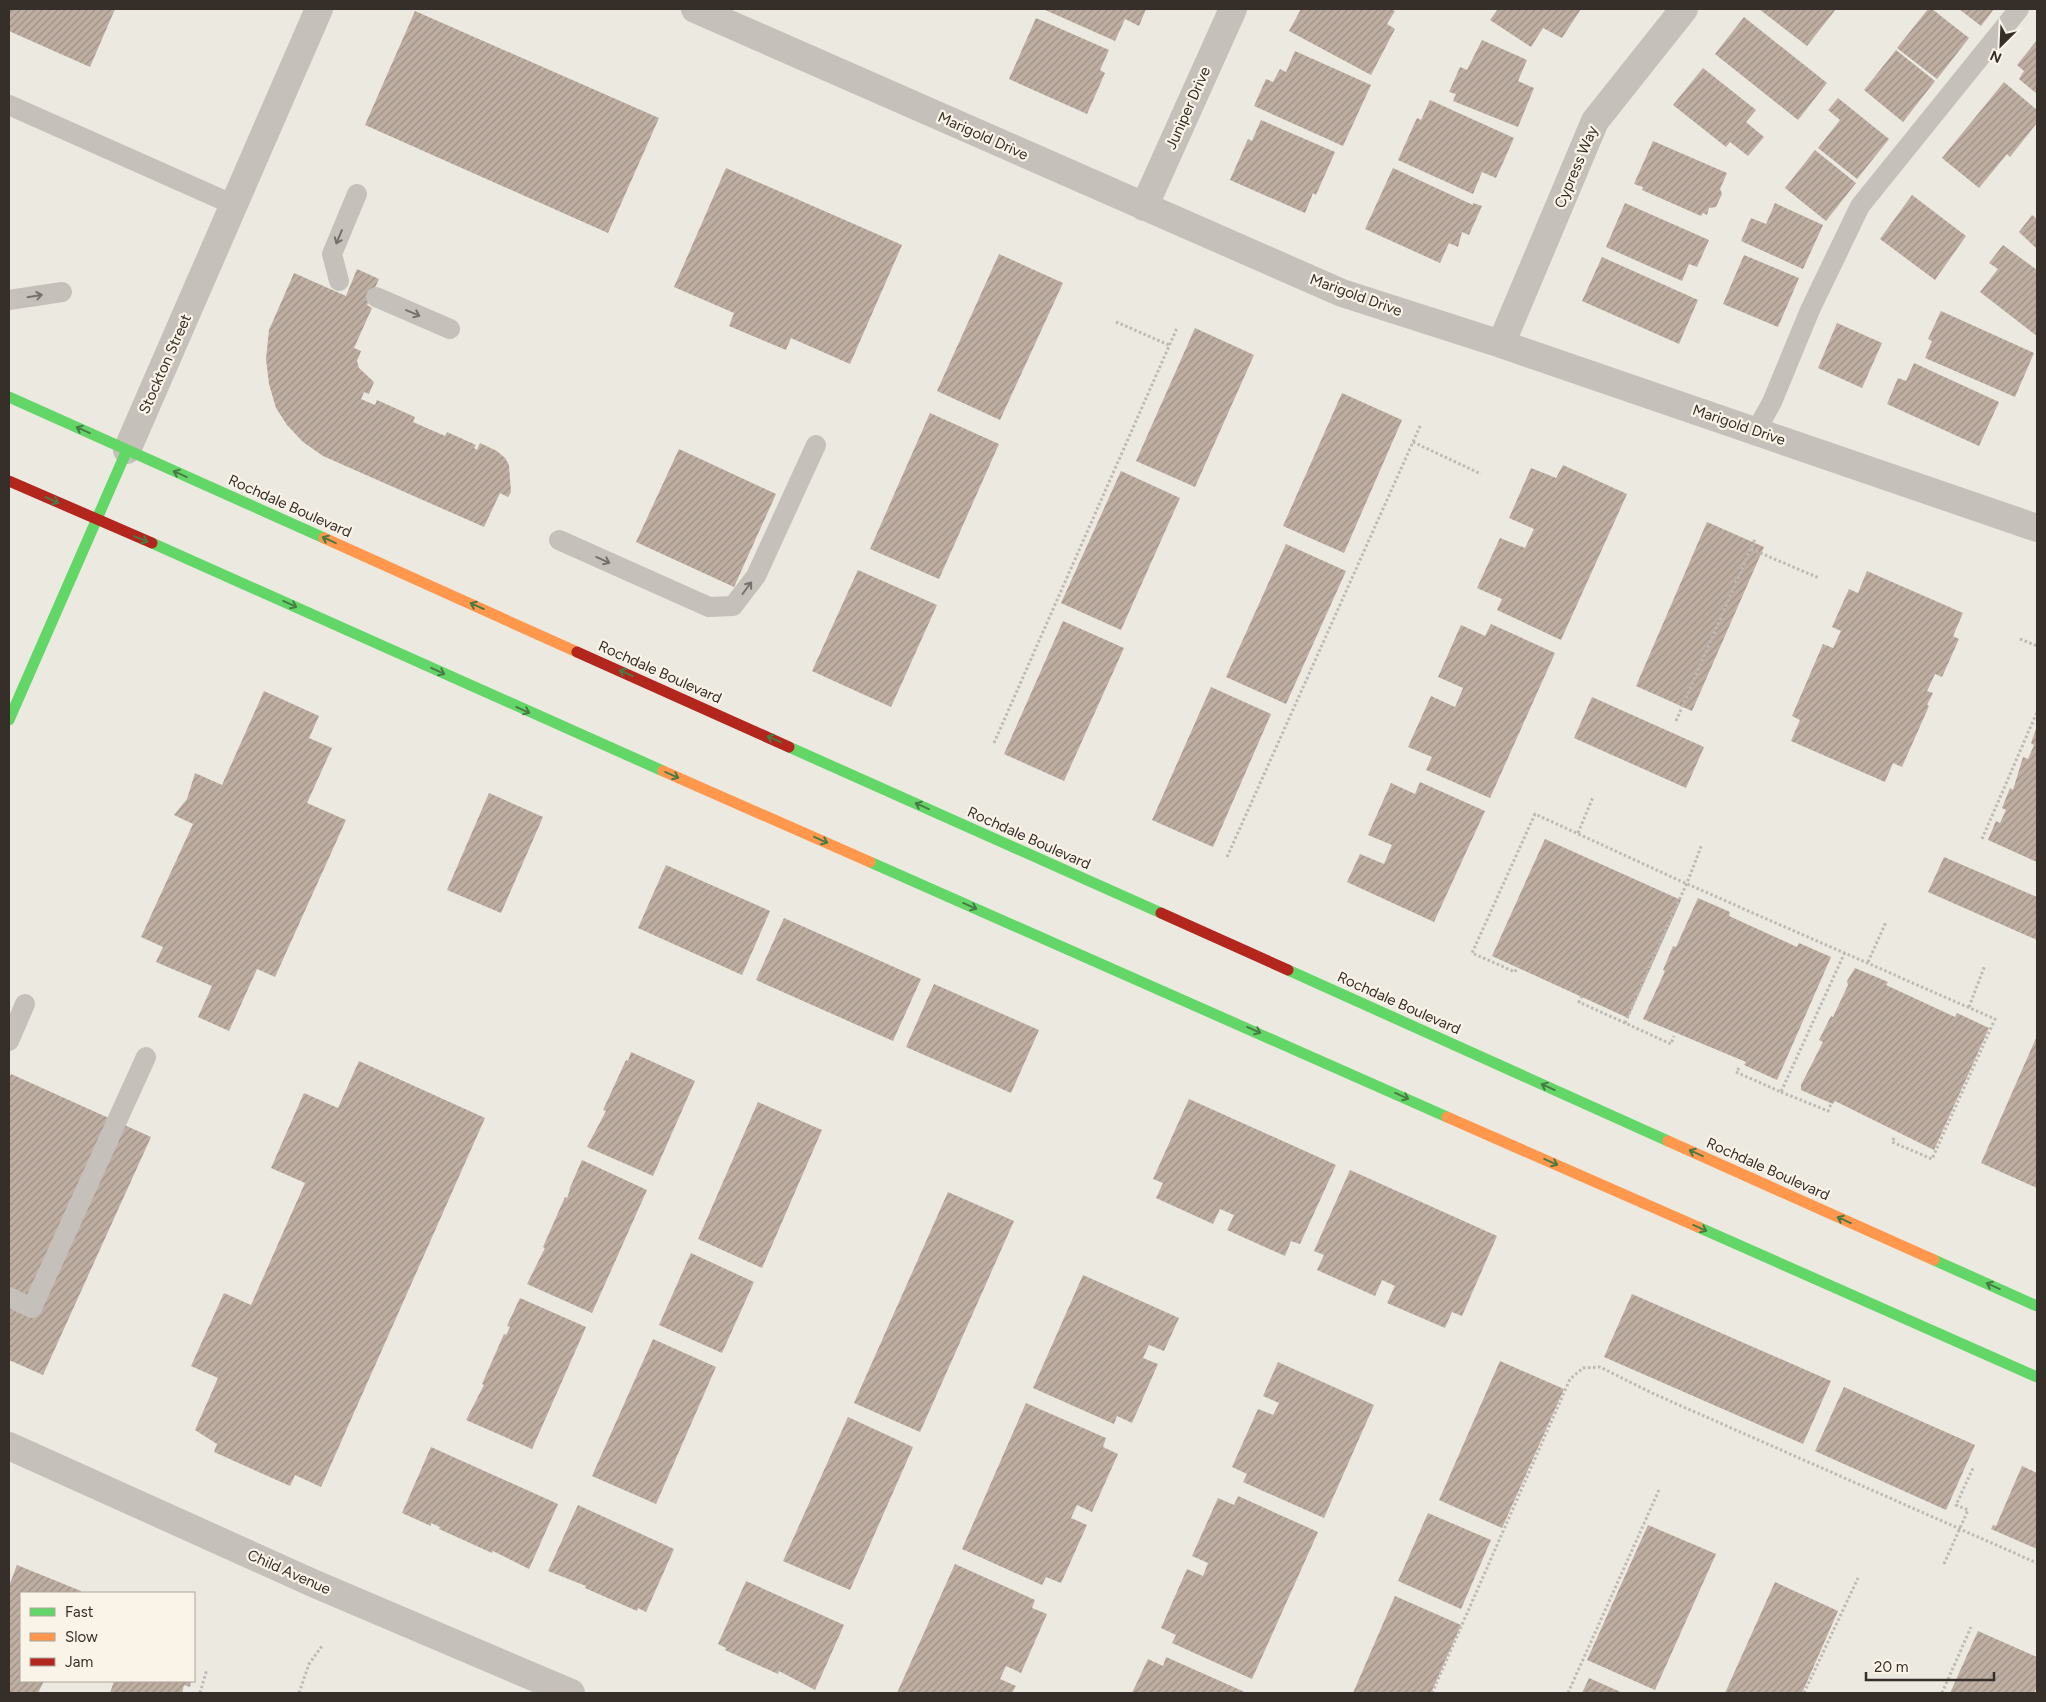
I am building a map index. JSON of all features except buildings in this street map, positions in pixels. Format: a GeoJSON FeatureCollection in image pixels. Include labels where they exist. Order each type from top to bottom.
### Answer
{"type":"FeatureCollection","features":[{"type":"Feature","properties":{"kind":"main road","name":"Rochdale Boulevard"},"geometry":{"type":"LineString","coordinates":[[9,397],[2037,1306]]}},
{"type":"Feature","properties":{"kind":"main road","name":"Stockton Street"},"geometry":{"type":"LineString","coordinates":[[9,720],[127,450]]}},
{"type":"Feature","properties":{"kind":"main road"},"geometry":{"type":"LineString","coordinates":[[9,481],[239,580],[479,690],[2037,1377]]}},
{"type":"Feature","properties":{"kind":"street","name":"Stockton Street"},"geometry":{"type":"LineString","coordinates":[[127,450],[319,9]]}},
{"type":"Feature","properties":{"kind":"street","name":"Marigold Drive"},"geometry":{"type":"LineString","coordinates":[[695,9],[1342,293],[1501,344],[1756,431],[2034,520]]}},
{"type":"Feature","properties":{"kind":"street","name":"Juniper Drive"},"geometry":{"type":"LineString","coordinates":[[1144,207],[1232,9]]}},
{"type":"Feature","properties":{"kind":"street","name":"Cypress Way"},"geometry":{"type":"LineString","coordinates":[[1501,344],[1595,121],[1684,9]]}},
{"type":"Feature","properties":{"kind":"street","name":"Child Avenue"},"geometry":{"type":"LineString","coordinates":[[9,1446],[315,1584],[571,1693]]}},
{"type":"Feature","properties":{"kind":"lane"},"geometry":{"type":"LineString","coordinates":[[1756,431],[1772,402],[1810,310],[1860,206],[2019,9]]}},
{"type":"Feature","properties":{"kind":"lane"},"geometry":{"type":"LineString","coordinates":[[9,105],[234,206]]}},
{"type":"Feature","properties":{"kind":"lane"},"geometry":{"type":"LineString","coordinates":[[339,281],[332,254],[357,194]]}},
{"type":"Feature","properties":{"kind":"lane"},"geometry":{"type":"LineString","coordinates":[[9,300],[62,292]]}},
{"type":"Feature","properties":{"kind":"lane"},"geometry":{"type":"LineString","coordinates":[[376,298],[450,329]]}},
{"type":"Feature","properties":{"kind":"lane"},"geometry":{"type":"LineString","coordinates":[[559,540],[709,607],[733,606],[756,576],[816,445]]}},
{"type":"Feature","properties":{"kind":"lane"},"geometry":{"type":"LineString","coordinates":[[9,1041],[25,1004]]}},
{"type":"Feature","properties":{"kind":"lane"},"geometry":{"type":"LineString","coordinates":[[9,1297],[32,1308],[146,1057]]}},
{"type":"Feature","properties":{"kind":"path"},"geometry":{"type":"LineString","coordinates":[[1116,322],[1169,346]]}},
{"type":"Feature","properties":{"kind":"path"},"geometry":{"type":"LineString","coordinates":[[994,743],[1176,328]]}},
{"type":"Feature","properties":{"kind":"path"},"geometry":{"type":"LineString","coordinates":[[1227,857],[1421,424]]}},
{"type":"Feature","properties":{"kind":"path"},"geometry":{"type":"LineString","coordinates":[[1413,442],[1481,474]]}},
{"type":"Feature","properties":{"kind":"path"},"geometry":{"type":"LineString","coordinates":[[1676,721],[1755,539]]}},
{"type":"Feature","properties":{"kind":"path"},"geometry":{"type":"LineString","coordinates":[[1751,549],[1819,578]]}},
{"type":"Feature","properties":{"kind":"path"},"geometry":{"type":"LineString","coordinates":[[2020,639],[2037,646]]}},
{"type":"Feature","properties":{"kind":"path"},"geometry":{"type":"LineString","coordinates":[[1982,839],[2037,712]]}},
{"type":"Feature","properties":{"kind":"path"},"geometry":{"type":"LineString","coordinates":[[1578,833],[1594,797]]}},
{"type":"Feature","properties":{"kind":"path"},"geometry":{"type":"LineString","coordinates":[[1518,965],[1515,972],[1472,953],[1535,814],[1687,884],[1995,1019],[1932,1159],[1892,1142],[1895,1136]]}},
{"type":"Feature","properties":{"kind":"path"},"geometry":{"type":"LineString","coordinates":[[1625,1023],[1687,884],[1702,844]]}},
{"type":"Feature","properties":{"kind":"path"},"geometry":{"type":"LineString","coordinates":[[1868,962],[1886,922]]}},
{"type":"Feature","properties":{"kind":"path"},"geometry":{"type":"LineString","coordinates":[[1782,1092],[1845,952]]}},
{"type":"Feature","properties":{"kind":"path"},"geometry":{"type":"LineString","coordinates":[[1969,1008],[1985,965]]}},
{"type":"Feature","properties":{"kind":"path"},"geometry":{"type":"LineString","coordinates":[[1582,996],[1580,1002],[1671,1044],[1674,1036]]}},
{"type":"Feature","properties":{"kind":"path"},"geometry":{"type":"LineString","coordinates":[[1739,1068],[1736,1072],[1828,1111],[1831,1104]]}},
{"type":"Feature","properties":{"kind":"path"},"geometry":{"type":"LineString","coordinates":[[1432,1693],[1570,1379],[1583,1368],[1600,1367],[1652,1393],[2037,1563]]}},
{"type":"Feature","properties":{"kind":"path"},"geometry":{"type":"LineString","coordinates":[[1944,1564],[1968,1510],[1956,1505],[1973,1468]]}},
{"type":"Feature","properties":{"kind":"path"},"geometry":{"type":"LineString","coordinates":[[1568,1693],[1659,1490]]}},
{"type":"Feature","properties":{"kind":"path"},"geometry":{"type":"LineString","coordinates":[[1804,1693],[1858,1578]]}},
{"type":"Feature","properties":{"kind":"path"},"geometry":{"type":"LineString","coordinates":[[1942,1693],[1971,1628]]}},
{"type":"Feature","properties":{"kind":"path"},"geometry":{"type":"LineString","coordinates":[[299,1693],[309,1664],[322,1646]]}},
{"type":"Feature","properties":{"kind":"path"},"geometry":{"type":"LineString","coordinates":[[200,1693],[207,1669]]}},
{"type":"Feature","properties":{"kind":"traffic: fast"},"geometry":{"type":"LineString","coordinates":[[9,397],[324,538]]}},
{"type":"Feature","properties":{"kind":"traffic: fast"},"geometry":{"type":"LineString","coordinates":[[9,720],[127,450]]}},
{"type":"Feature","properties":{"kind":"traffic: fast"},"geometry":{"type":"LineString","coordinates":[[152,543],[663,771]]}},
{"type":"Feature","properties":{"kind":"traffic: fast"},"geometry":{"type":"LineString","coordinates":[[789,747],[1161,913]]}},
{"type":"Feature","properties":{"kind":"traffic: fast"},"geometry":{"type":"LineString","coordinates":[[870,862],[1447,1117]]}},
{"type":"Feature","properties":{"kind":"traffic: fast"},"geometry":{"type":"LineString","coordinates":[[1288,970],[1668,1141]]}},
{"type":"Feature","properties":{"kind":"traffic: fast"},"geometry":{"type":"LineString","coordinates":[[1698,1227],[2037,1377]]}},
{"type":"Feature","properties":{"kind":"traffic: fast"},"geometry":{"type":"LineString","coordinates":[[1934,1260],[2037,1306]]}},
{"type":"Feature","properties":{"kind":"traffic: slow"},"geometry":{"type":"LineString","coordinates":[[324,538],[577,652]]}},
{"type":"Feature","properties":{"kind":"traffic: slow"},"geometry":{"type":"LineString","coordinates":[[663,771],[870,862]]}},
{"type":"Feature","properties":{"kind":"traffic: slow"},"geometry":{"type":"LineString","coordinates":[[1447,1117],[1698,1227]]}},
{"type":"Feature","properties":{"kind":"traffic: slow"},"geometry":{"type":"LineString","coordinates":[[1668,1141],[1934,1260]]}},
{"type":"Feature","properties":{"kind":"traffic: jam"},"geometry":{"type":"LineString","coordinates":[[9,481],[152,543]]}},
{"type":"Feature","properties":{"kind":"traffic: jam"},"geometry":{"type":"LineString","coordinates":[[577,652],[789,747]]}},
{"type":"Feature","properties":{"kind":"traffic: jam"},"geometry":{"type":"LineString","coordinates":[[1161,913],[1288,970]]}}]}
